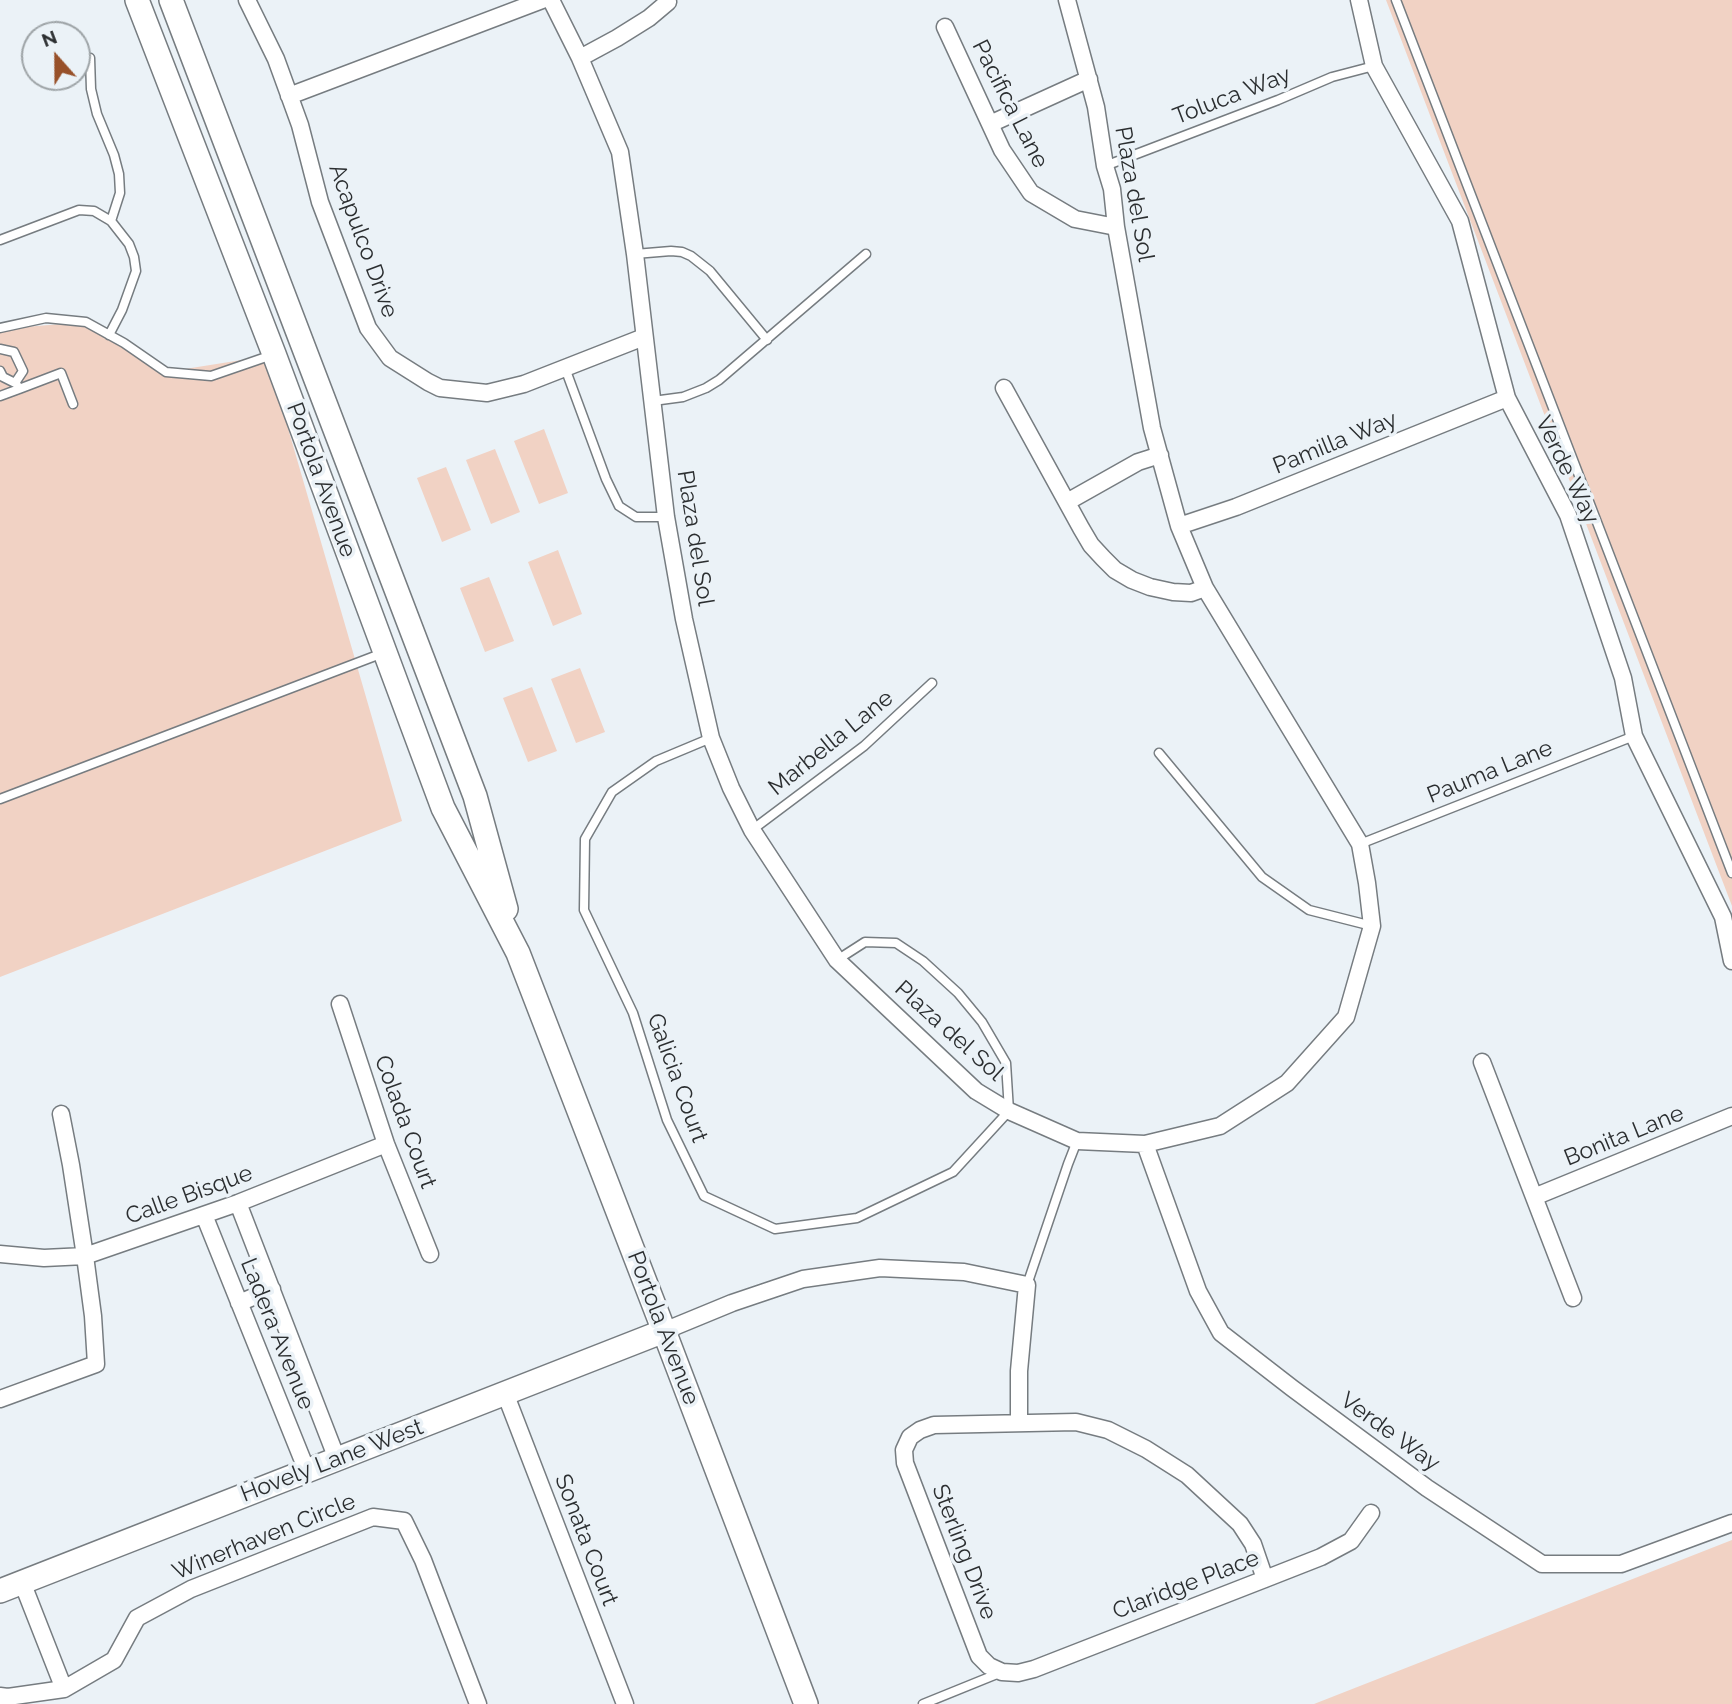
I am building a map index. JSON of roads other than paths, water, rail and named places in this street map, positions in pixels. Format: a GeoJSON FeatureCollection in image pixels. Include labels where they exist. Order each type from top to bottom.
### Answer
{"type":"FeatureCollection","features":[{"type":"Feature","properties":{"kind":"main road","name":"Portola Avenue"},"geometry":{"type":"LineString","coordinates":[[137,0],[274,354],[443,808],[518,953]]}},
{"type":"Feature","properties":{"kind":"main road","name":"Portola Avenue"},"geometry":{"type":"LineString","coordinates":[[171,0],[475,796],[518,953],[806,1704]]}},
{"type":"Feature","properties":{"kind":"main road"},"geometry":{"type":"LineString","coordinates":[[274,354],[289,357],[296,368],[336,468],[356,486]]}},
{"type":"Feature","properties":{"kind":"main road","name":"Hovely Lane West"},"geometry":{"type":"LineString","coordinates":[[0,1591],[664,1331]]}},
{"type":"Feature","properties":{"kind":"street","name":"Acapulco Drive"},"geometry":{"type":"LineString","coordinates":[[247,0],[276,59],[300,125],[320,202],[354,293],[368,328],[390,358],[440,388],[487,393],[524,384],[644,337]]}},
{"type":"Feature","properties":{"kind":"street"},"geometry":{"type":"LineString","coordinates":[[289,96],[542,0]]}},
{"type":"Feature","properties":{"kind":"street","name":"Plaza del Sol"},"geometry":{"type":"LineString","coordinates":[[551,0],[580,58],[620,152],[635,254],[666,517],[684,619],[711,738],[752,830],[837,960],[976,1091],[1009,1111],[1077,1141],[1145,1144],[1220,1126],[1287,1083],[1346,1017],[1372,926],[1360,844],[1205,589],[1179,526],[1153,428],[1096,107],[1067,0]]}},
{"type":"Feature","properties":{"kind":"street","name":"Verde Way"},"geometry":{"type":"LineString","coordinates":[[1359,0],[1374,66],[1460,221],[1507,398],[1568,515],[1623,678],[1634,736],[1723,917],[1732,961]]}},
{"type":"Feature","properties":{"kind":"street"},"geometry":{"type":"LineString","coordinates":[[580,58],[649,18],[668,1]]}},
{"type":"Feature","properties":{"kind":"street","name":"Pacifica Lane"},"geometry":{"type":"LineString","coordinates":[[945,27],[1002,150],[1031,193],[1075,219],[1116,226]]}},
{"type":"Feature","properties":{"kind":"street"},"geometry":{"type":"LineString","coordinates":[[990,124],[1088,79]]}},
{"type":"Feature","properties":{"kind":"street"},"geometry":{"type":"LineString","coordinates":[[1004,388],[1091,545],[1115,569],[1150,587],[1191,593],[1205,589]]}},
{"type":"Feature","properties":{"kind":"street","name":"Pamilla Way"},"geometry":{"type":"LineString","coordinates":[[1179,526],[1237,507],[1507,398]]}},
{"type":"Feature","properties":{"kind":"street"},"geometry":{"type":"LineString","coordinates":[[1067,502],[1138,462],[1160,455]]}},
{"type":"Feature","properties":{"kind":"street","name":"Colada Court"},"geometry":{"type":"LineString","coordinates":[[340,1004],[386,1144],[430,1254]]}},
{"type":"Feature","properties":{"kind":"street"},"geometry":{"type":"LineString","coordinates":[[1482,1062],[1573,1298]]}},
{"type":"Feature","properties":{"kind":"street"},"geometry":{"type":"LineString","coordinates":[[0,1399],[96,1364],[85,1256],[61,1114]]}},
{"type":"Feature","properties":{"kind":"street","name":"Bonita Lane"},"geometry":{"type":"LineString","coordinates":[[1534,1198],[1732,1116]]}},
{"type":"Feature","properties":{"kind":"street","name":"Calle Bisque"},"geometry":{"type":"LineString","coordinates":[[0,1254],[44,1258],[85,1256],[238,1203],[386,1144]]}},
{"type":"Feature","properties":{"kind":"street","name":"Verde Way"},"geometry":{"type":"LineString","coordinates":[[1145,1144],[1198,1291],[1221,1333],[1427,1488],[1542,1564],[1621,1564],[1732,1523]]}},
{"type":"Feature","properties":{"kind":"street","name":"Ladera Avenue"},"geometry":{"type":"LineString","coordinates":[[238,1203],[337,1459]]}},
{"type":"Feature","properties":{"kind":"street","name":"Ladera Avenue"},"geometry":{"type":"LineString","coordinates":[[205,1214],[307,1471]]}},
{"type":"Feature","properties":{"kind":"street"},"geometry":{"type":"LineString","coordinates":[[664,1331],[732,1303],[803,1279],[880,1268],[964,1272],[1027,1285],[1019,1371],[1019,1423],[1076,1422],[1108,1430],[1146,1449],[1187,1475],[1240,1524],[1252,1544],[1265,1579]]}},
{"type":"Feature","properties":{"kind":"street"},"geometry":{"type":"LineString","coordinates":[[239,1303],[272,1289]]}},
{"type":"Feature","properties":{"kind":"street","name":"Sonata Court"},"geometry":{"type":"LineString","coordinates":[[505,1393],[625,1704]]}},
{"type":"Feature","properties":{"kind":"street","name":"Sterling Drive"},"geometry":{"type":"LineString","coordinates":[[1002,1672],[989,1666],[979,1656],[905,1463],[904,1450],[910,1437],[934,1425],[1019,1423]]}},
{"type":"Feature","properties":{"kind":"street","name":"Claridge Place"},"geometry":{"type":"LineString","coordinates":[[1002,1672],[1018,1673],[1034,1669],[1321,1557],[1352,1541],[1371,1513]]}},
{"type":"Feature","properties":{"kind":"street","name":"Winerhaven Circle"},"geometry":{"type":"LineString","coordinates":[[64,1689],[114,1660],[137,1618],[191,1590],[373,1517],[404,1521],[423,1560],[478,1704]]}},
{"type":"Feature","properties":{"kind":"street"},"geometry":{"type":"LineString","coordinates":[[0,1696],[64,1689],[22,1583]]}},
{"type":"Feature","properties":{"kind":"lane"},"geometry":{"type":"LineString","coordinates":[[1396,0],[1732,873]]}},
{"type":"Feature","properties":{"kind":"lane","name":"Toluca Way"},"geometry":{"type":"LineString","coordinates":[[1105,166],[1332,77],[1374,66]]}},
{"type":"Feature","properties":{"kind":"lane"},"geometry":{"type":"LineString","coordinates":[[91,89],[97,114],[119,174],[120,193],[111,221]]}},
{"type":"Feature","properties":{"kind":"lane"},"geometry":{"type":"LineString","coordinates":[[0,240],[79,210],[94,211],[111,221],[129,244],[136,271],[131,289],[109,335]]}},
{"type":"Feature","properties":{"kind":"lane"},"geometry":{"type":"LineString","coordinates":[[635,254],[671,251],[691,256],[710,271],[767,340]]}},
{"type":"Feature","properties":{"kind":"lane"},"geometry":{"type":"LineString","coordinates":[[653,401],[683,397],[719,380],[866,254]]}},
{"type":"Feature","properties":{"kind":"lane"},"geometry":{"type":"LineString","coordinates":[[0,328],[46,318],[86,322],[124,343],[166,372],[211,376],[274,354]]}},
{"type":"Feature","properties":{"kind":"lane"},"geometry":{"type":"LineString","coordinates":[[0,349],[14,352],[23,371],[17,386]]}},
{"type":"Feature","properties":{"kind":"lane"},"geometry":{"type":"LineString","coordinates":[[565,368],[606,479],[619,506],[636,517],[666,517]]}},
{"type":"Feature","properties":{"kind":"lane"},"geometry":{"type":"LineString","coordinates":[[0,372],[17,386]]}},
{"type":"Feature","properties":{"kind":"lane"},"geometry":{"type":"LineString","coordinates":[[0,396],[17,386],[61,373],[73,404]]}},
{"type":"Feature","properties":{"kind":"lane"},"geometry":{"type":"LineString","coordinates":[[0,799],[385,652]]}},
{"type":"Feature","properties":{"kind":"lane","name":"Marbella Lane"},"geometry":{"type":"LineString","coordinates":[[752,830],[864,746],[932,683]]}},
{"type":"Feature","properties":{"kind":"lane","name":"Pauma Lane"},"geometry":{"type":"LineString","coordinates":[[1360,844],[1634,736]]}},
{"type":"Feature","properties":{"kind":"lane","name":"Galicia Court"},"geometry":{"type":"LineString","coordinates":[[711,738],[656,761],[612,792],[585,839],[584,898],[584,910],[633,1013],[667,1120],[704,1196],[775,1229],[858,1218],[953,1171],[1009,1111]]}},
{"type":"Feature","properties":{"kind":"lane"},"geometry":{"type":"LineString","coordinates":[[1159,753],[1262,877],[1309,910],[1372,926]]}},
{"type":"Feature","properties":{"kind":"lane"},"geometry":{"type":"LineString","coordinates":[[837,960],[864,942],[896,943],[923,961],[958,993],[982,1022],[1006,1063],[1009,1111]]}},
{"type":"Feature","properties":{"kind":"lane"},"geometry":{"type":"LineString","coordinates":[[1027,1285],[1077,1141]]}},
{"type":"Feature","properties":{"kind":"lane"},"geometry":{"type":"LineString","coordinates":[[923,1704],[1002,1672]]}}]}
